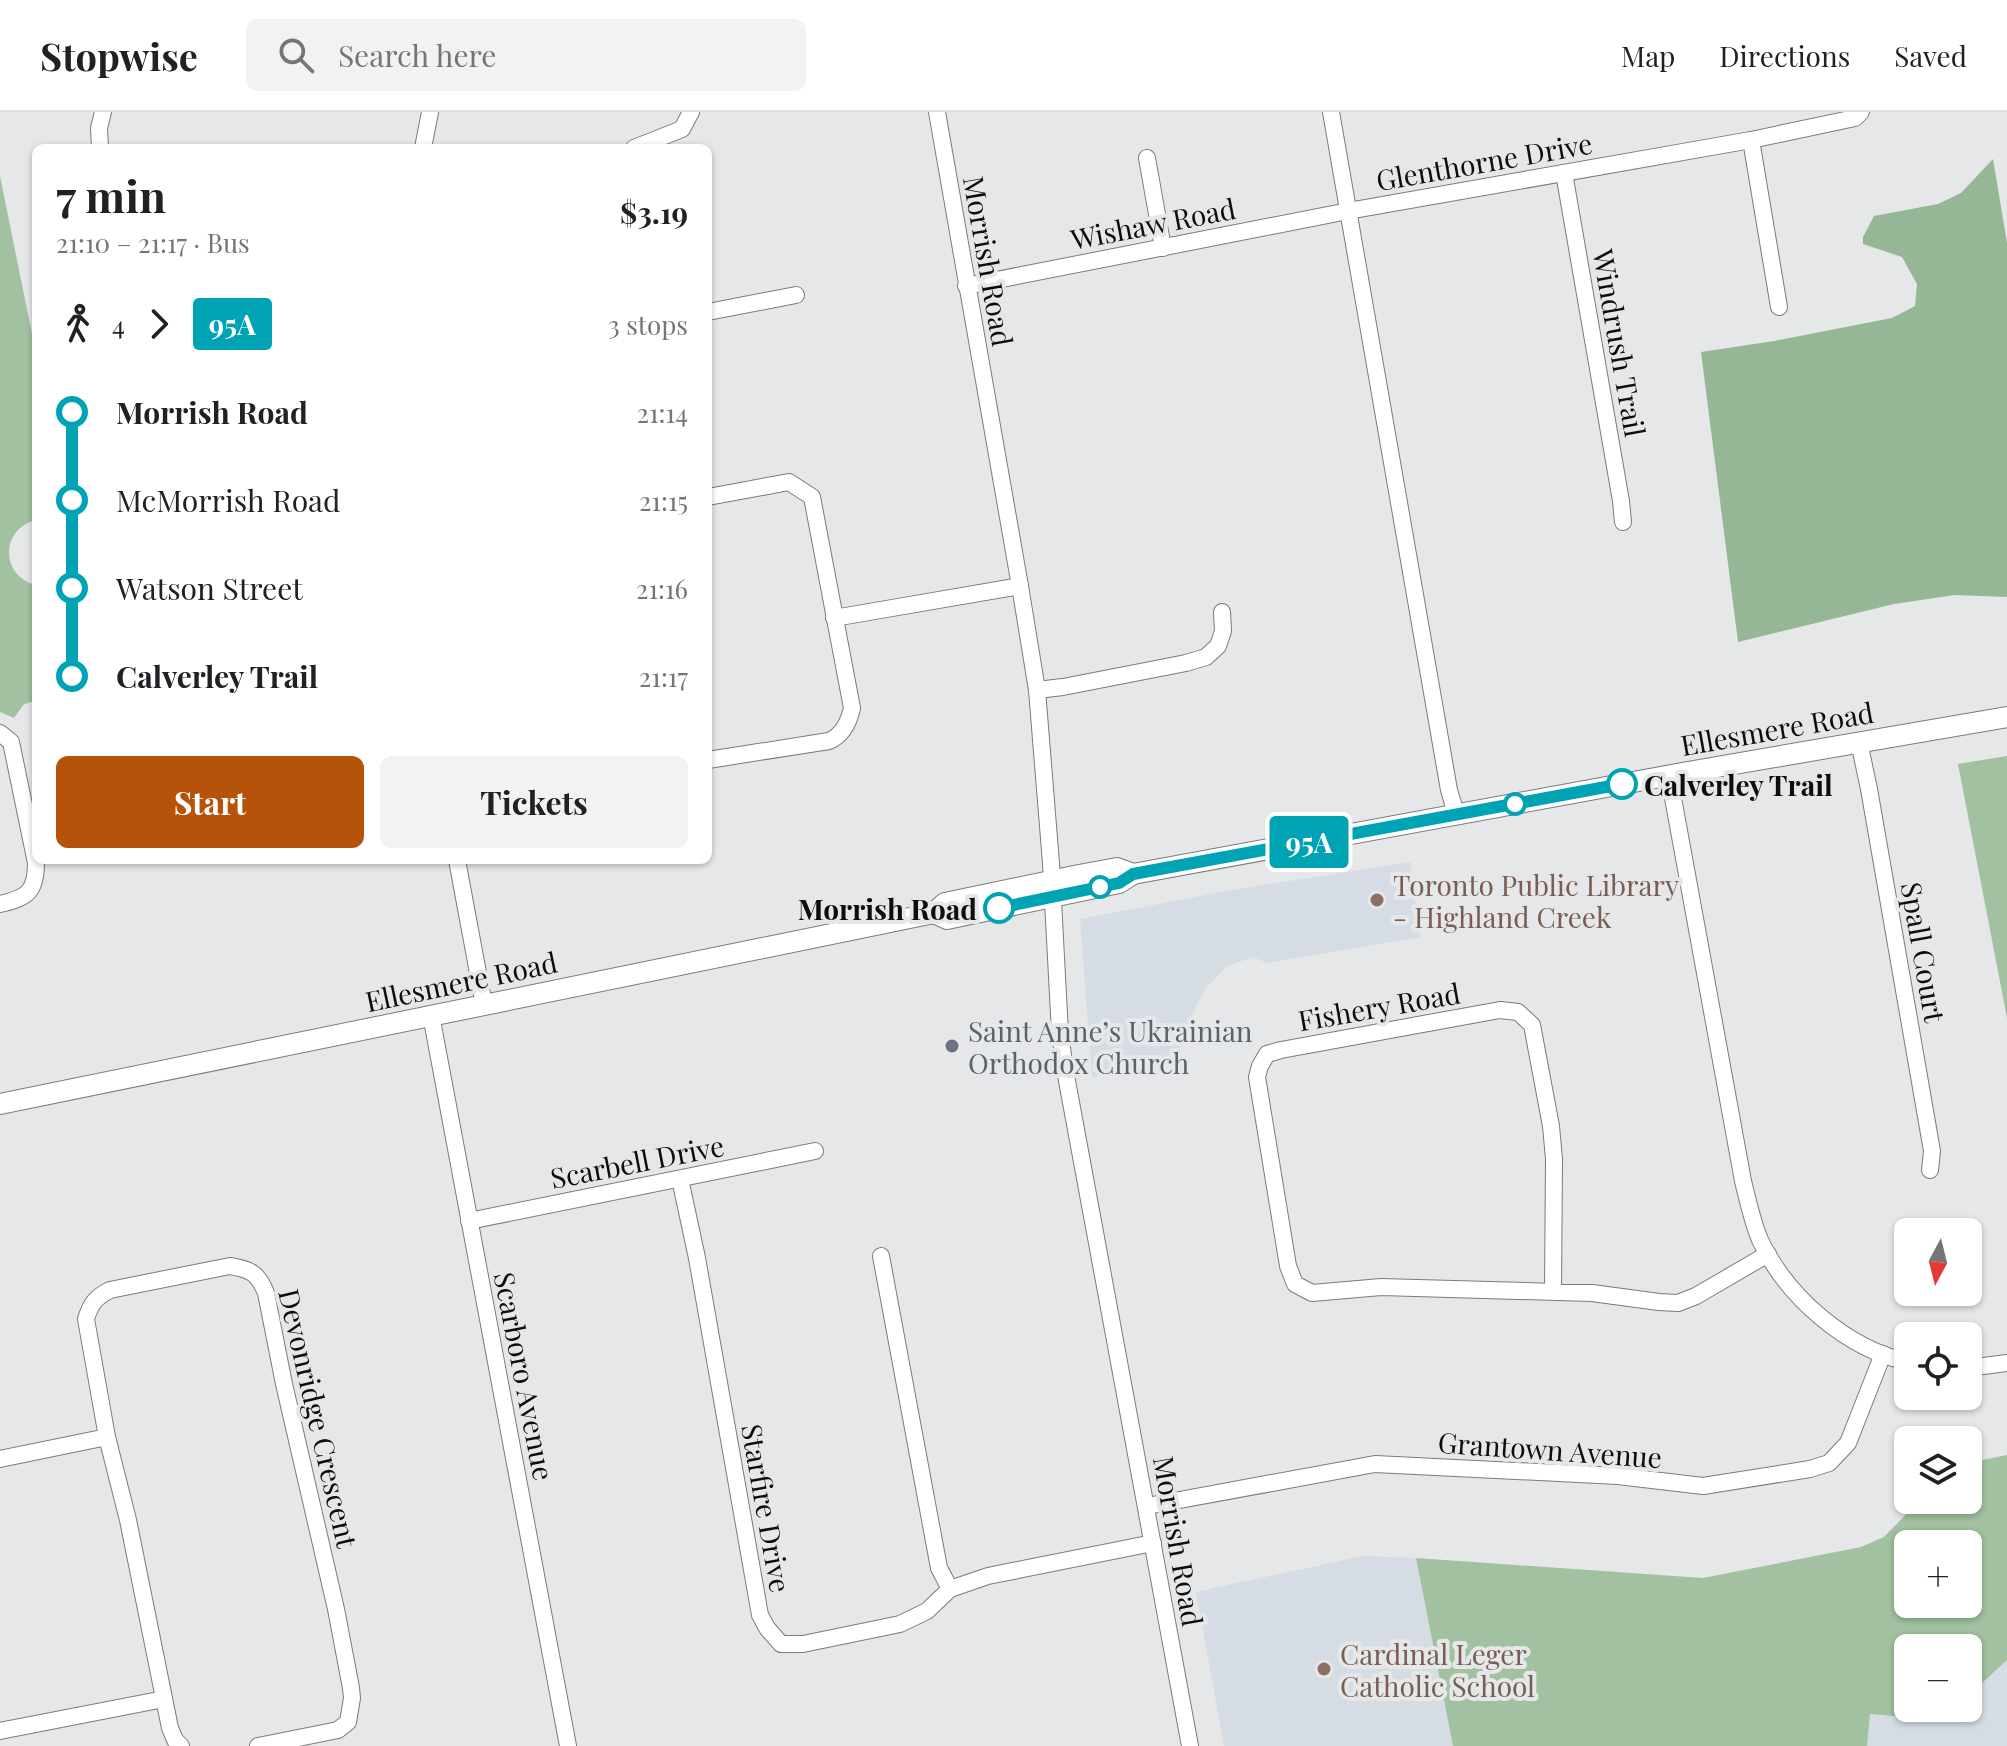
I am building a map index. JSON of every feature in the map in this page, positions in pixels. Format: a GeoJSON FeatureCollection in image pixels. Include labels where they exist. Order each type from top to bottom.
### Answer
{"type":"FeatureCollection","features":[{"type":"Feature","properties":{"kind":"main road","name":"Ellesmere Road"},"geometry":{"type":"LineString","coordinates":[[0,1104],[934,913],[945,903],[1052,888],[1117,868],[1133,874],[2007,717]]}},
{"type":"Feature","properties":{"kind":"street"},"geometry":{"type":"LineString","coordinates":[[100,144],[103,112]]}},
{"type":"Feature","properties":{"kind":"street"},"geometry":{"type":"LineString","coordinates":[[424,144],[430,112]]}},
{"type":"Feature","properties":{"kind":"street"},"geometry":{"type":"LineString","coordinates":[[644,144],[682,129],[691,112]]}},
{"type":"Feature","properties":{"kind":"street","name":"Morrish Road"},"geometry":{"type":"LineString","coordinates":[[937,112],[1037,690],[1065,1070],[1190,1746]]}},
{"type":"Feature","properties":{"kind":"street"},"geometry":{"type":"LineString","coordinates":[[1331,112],[1449,790],[1456,814]]}},
{"type":"Feature","properties":{"kind":"street","name":"Glenthorne Drive"},"geometry":{"type":"LineString","coordinates":[[1348,211],[1751,140],[1855,118],[1861,112]]}},
{"type":"Feature","properties":{"kind":"street"},"geometry":{"type":"LineString","coordinates":[[1751,140],[1779,307]]}},
{"type":"Feature","properties":{"kind":"street"},"geometry":{"type":"LineString","coordinates":[[1147,158],[1163,248]]}},
{"type":"Feature","properties":{"kind":"street","name":"Windrush Trail"},"geometry":{"type":"LineString","coordinates":[[1564,173],[1623,522]]}},
{"type":"Feature","properties":{"kind":"street","name":"Wishaw Road"},"geometry":{"type":"LineString","coordinates":[[966,286],[1348,211]]}},
{"type":"Feature","properties":{"kind":"street"},"geometry":{"type":"LineString","coordinates":[[712,311],[796,295]]}},
{"type":"Feature","properties":{"kind":"street"},"geometry":{"type":"LineString","coordinates":[[712,496],[789,482],[812,497],[852,708],[849,721],[836,738],[829,741],[712,759]]}},
{"type":"Feature","properties":{"kind":"street"},"geometry":{"type":"LineString","coordinates":[[834,618],[1020,586]]}},
{"type":"Feature","properties":{"kind":"street"},"geometry":{"type":"LineString","coordinates":[[1037,690],[1206,657],[1218,646],[1223,631],[1222,612]]}},
{"type":"Feature","properties":{"kind":"street"},"geometry":{"type":"LineString","coordinates":[[0,733],[11,742],[32,844]]}},
{"type":"Feature","properties":{"kind":"street","name":"Spall Court"},"geometry":{"type":"LineString","coordinates":[[1859,742],[1932,1151],[1930,1170]]}},
{"type":"Feature","properties":{"kind":"street"},"geometry":{"type":"LineString","coordinates":[[1669,776],[1743,1181],[1754,1225],[1786,1281],[1809,1306],[1833,1327],[1861,1345],[1894,1358]]}},
{"type":"Feature","properties":{"kind":"street"},"geometry":{"type":"LineString","coordinates":[[0,904],[18,900],[31,891],[36,878],[36,864]]}},
{"type":"Feature","properties":{"kind":"street"},"geometry":{"type":"LineString","coordinates":[[458,864],[484,1005]]}},
{"type":"Feature","properties":{"kind":"street","name":"Fishery Road"},"geometry":{"type":"LineString","coordinates":[[1553,1292],[1554,1159],[1551,1126],[1532,1025],[1518,1012],[1500,1010],[1267,1054],[1257,1077],[1288,1266],[1295,1284],[1312,1293],[1381,1287],[1553,1292],[1592,1293],[1678,1303],[1696,1296],[1768,1254]]}},
{"type":"Feature","properties":{"kind":"street","name":"Scarboro Avenue"},"geometry":{"type":"LineString","coordinates":[[431,1015],[568,1746]]}},
{"type":"Feature","properties":{"kind":"street","name":"Scarbell Drive"},"geometry":{"type":"LineString","coordinates":[[469,1221],[815,1151]]}},
{"type":"Feature","properties":{"kind":"street","name":"Starfire Drive"},"geometry":{"type":"LineString","coordinates":[[680,1179],[697,1258],[760,1615],[781,1644],[803,1644],[900,1624],[927,1611],[950,1589],[988,1576],[1153,1543]]}},
{"type":"Feature","properties":{"kind":"street"},"geometry":{"type":"LineString","coordinates":[[881,1256],[939,1568],[950,1589]]}},
{"type":"Feature","properties":{"kind":"street","name":"Devonridge Crescent"},"geometry":{"type":"LineString","coordinates":[[181,1746],[170,1728],[128,1520],[107,1437],[86,1319],[90,1305],[110,1290],[230,1266],[246,1269],[261,1280],[266,1293],[336,1609],[352,1698],[348,1722],[338,1730],[258,1746]]}},
{"type":"Feature","properties":{"kind":"street","name":"Grantown Avenue"},"geometry":{"type":"LineString","coordinates":[[1147,1506],[1375,1464],[1618,1476],[1703,1486],[1810,1469],[1829,1463],[1848,1443],[1883,1354]]}},
{"type":"Feature","properties":{"kind":"street"},"geometry":{"type":"LineString","coordinates":[[1982,1366],[2007,1363]]}},
{"type":"Feature","properties":{"kind":"street"},"geometry":{"type":"LineString","coordinates":[[0,1459],[107,1437]]}},
{"type":"Feature","properties":{"kind":"street"},"geometry":{"type":"LineString","coordinates":[[0,1731],[164,1699]]}},
{"type":"Feature","properties":{"kind":"shaded area"},"geometry":{"type":"Polygon","coordinates":[[[1410,862],[1420,937],[1267,963],[1253,957],[1227,966],[1205,989],[1188,1022],[1175,1061],[1092,1077],[1080,919],[1238,889],[1410,862]]]}},
{"type":"Feature","properties":{"kind":"shaded area","name":"Cardinal Leger Catholic School"},"geometry":{"type":"Polygon","coordinates":[[[1363,1556],[1416,1558],[1453,1746],[1224,1746],[1196,1592],[1363,1556]]]}},
{"type":"Feature","properties":{"kind":"shaded area"},"geometry":{"type":"Polygon","coordinates":[[[2007,1660],[2007,1746],[1867,1746],[1870,1714],[1894,1716],[1894,1722],[1982,1722],[1982,1683],[2007,1660]]]}},
{"type":"Feature","properties":{"kind":"green space"},"geometry":{"type":"Polygon","coordinates":[[[1993,159],[2007,243],[2007,597],[1955,595],[1894,604],[1738,642],[1701,352],[1892,318],[1915,306],[1917,284],[1902,257],[1863,244],[1863,237],[1874,216],[1938,204],[1961,193],[1993,159]]]}},
{"type":"Feature","properties":{"kind":"green space"},"geometry":{"type":"Polygon","coordinates":[[[0,176],[32,334],[32,522],[16,533],[9,552],[16,572],[32,583],[32,702],[24,704],[14,718],[0,712],[0,176]]]}},
{"type":"Feature","properties":{"kind":"green space"},"geometry":{"type":"Polygon","coordinates":[[[2007,756],[2007,1018],[1958,764],[2007,756]]]}},
{"type":"Feature","properties":{"kind":"green space"},"geometry":{"type":"Polygon","coordinates":[[[2007,1455],[2007,1660],[1982,1683],[1982,1634],[1894,1634],[1894,1716],[1870,1714],[1867,1746],[1453,1746],[1416,1558],[1703,1578],[1861,1547],[1884,1537],[1906,1514],[1982,1514],[1982,1460],[2007,1455]]]}},
{"type":"Feature","properties":{"kind":"bus line","name":"95A"},"geometry":{"type":"LineString","coordinates":[[999,908],[1119,883],[1133,874],[1622,784]]}},
{"type":"Feature","properties":{"kind":"place","name":"Calverley Trail"},"geometry":{"type":"Point","coordinates":[1622,784]}},
{"type":"Feature","properties":{"kind":"place","name":"Toronto Public Library - Highland Creek"},"geometry":{"type":"Point","coordinates":[1377,900]}},
{"type":"Feature","properties":{"kind":"place","name":"Morrish Road"},"geometry":{"type":"Point","coordinates":[999,908]}},
{"type":"Feature","properties":{"kind":"place","name":"Saint Anne’s Ukrainian Orthodox Church"},"geometry":{"type":"Point","coordinates":[952,1046]}},
{"type":"Feature","properties":{"kind":"place","name":"Cardinal Leger Catholic School"},"geometry":{"type":"Point","coordinates":[1324,1669]}}]}
